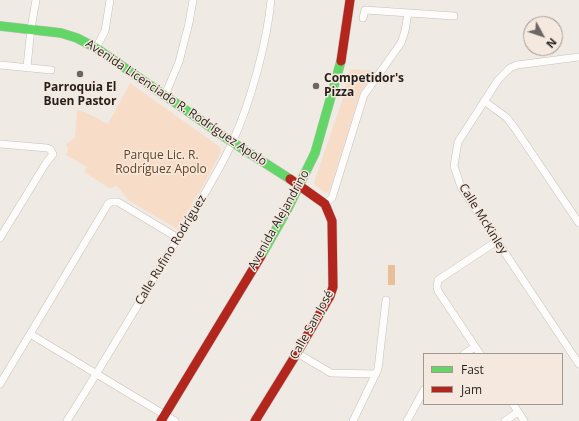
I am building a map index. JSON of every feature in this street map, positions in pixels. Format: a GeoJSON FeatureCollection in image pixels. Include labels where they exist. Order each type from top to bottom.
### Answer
{"type":"FeatureCollection","features":[{"type":"Feature","properties":{"kind":"street"},"geometry":{"type":"LineString","coordinates":[[27,67],[31,28],[36,0]]}},
{"type":"Feature","properties":{"kind":"street"},"geometry":{"type":"LineString","coordinates":[[96,48],[105,31],[110,0]]}},
{"type":"Feature","properties":{"kind":"street"},"geometry":{"type":"LineString","coordinates":[[165,95],[179,62],[193,0]]}},
{"type":"Feature","properties":{"kind":"street","name":"Calle Rufino Rodríguez"},"geometry":{"type":"LineString","coordinates":[[67,421],[97,374],[178,238],[232,142],[250,96],[259,64],[271,0]]}},
{"type":"Feature","properties":{"kind":"street","name":"Avenida Alejandrino"},"geometry":{"type":"LineString","coordinates":[[163,418],[271,239],[300,185],[314,153],[342,58],[350,0]]}},
{"type":"Feature","properties":{"kind":"street"},"geometry":{"type":"LineString","coordinates":[[363,18],[365,10],[454,16]]}},
{"type":"Feature","properties":{"kind":"street"},"geometry":{"type":"LineString","coordinates":[[300,185],[325,204],[332,198],[364,95],[401,43],[408,13]]}},
{"type":"Feature","properties":{"kind":"street","name":"Avenida Licenciado R. Rodríguez Apolo"},"geometry":{"type":"LineString","coordinates":[[0,26],[31,28],[69,35],[96,48],[232,142],[300,185]]}},
{"type":"Feature","properties":{"kind":"street","name":"Calle McKinley"},"geometry":{"type":"LineString","coordinates":[[579,57],[517,64],[510,68],[498,80],[458,142],[454,166],[461,187],[579,364]]}},
{"type":"Feature","properties":{"kind":"street"},"geometry":{"type":"LineString","coordinates":[[0,65],[51,70]]}},
{"type":"Feature","properties":{"kind":"street"},"geometry":{"type":"LineString","coordinates":[[484,101],[506,117],[514,127],[579,223]]}},
{"type":"Feature","properties":{"kind":"street"},"geometry":{"type":"LineString","coordinates":[[0,144],[43,147],[50,149],[53,154],[4,226],[0,238]]}},
{"type":"Feature","properties":{"kind":"street"},"geometry":{"type":"LineString","coordinates":[[0,384],[106,207],[111,202],[118,202],[178,238]]}},
{"type":"Feature","properties":{"kind":"street","name":"Calle San José"},"geometry":{"type":"LineString","coordinates":[[255,421],[297,353],[330,296],[333,287],[333,228],[330,212],[325,204]]}},
{"type":"Feature","properties":{"kind":"street"},"geometry":{"type":"LineString","coordinates":[[479,353],[436,287],[438,280],[497,241]]}},
{"type":"Feature","properties":{"kind":"street"},"geometry":{"type":"LineString","coordinates":[[353,421],[378,369],[386,300]]}},
{"type":"Feature","properties":{"kind":"street"},"geometry":{"type":"LineString","coordinates":[[30,334],[97,374],[163,418],[175,421]]}},
{"type":"Feature","properties":{"kind":"street"},"geometry":{"type":"LineString","coordinates":[[466,353],[475,347]]}},
{"type":"Feature","properties":{"kind":"street"},"geometry":{"type":"LineString","coordinates":[[297,353],[331,373],[376,374]]}},
{"type":"Feature","properties":{"kind":"street"},"geometry":{"type":"LineString","coordinates":[[407,421],[423,392]]}},
{"type":"Feature","properties":{"kind":"street"},"geometry":{"type":"LineString","coordinates":[[514,405],[524,421]]}},
{"type":"Feature","properties":{"kind":"street"},"geometry":{"type":"LineString","coordinates":[[505,421],[518,412]]}},
{"type":"Feature","properties":{"kind":"green space"},"geometry":{"type":"Polygon","coordinates":[[[350,69],[374,71],[360,93],[330,189],[325,193],[315,185],[314,182],[343,98],[350,69]]]}},
{"type":"Feature","properties":{"kind":"green space","name":"Parque Lic. R. Rodríguez Apolo"},"geometry":{"type":"Polygon","coordinates":[[[130,83],[220,147],[221,152],[177,229],[128,200],[116,186],[109,188],[84,172],[87,167],[66,155],[68,149],[66,144],[75,138],[77,110],[85,112],[108,124],[130,83]]]}},
{"type":"Feature","properties":{"kind":"shaded area"},"geometry":{"type":"Polygon","coordinates":[[[388,265],[395,265],[395,285],[388,285],[388,265]]]}},
{"type":"Feature","properties":{"kind":"traffic: fast"},"geometry":{"type":"LineString","coordinates":[[0,26],[61,33],[77,38],[96,48],[232,142],[290,179]]}},
{"type":"Feature","properties":{"kind":"traffic: fast"},"geometry":{"type":"LineString","coordinates":[[261,256],[287,210],[315,153],[341,61]]}},
{"type":"Feature","properties":{"kind":"traffic: jam"},"geometry":{"type":"LineString","coordinates":[[341,61],[350,0]]}},
{"type":"Feature","properties":{"kind":"traffic: jam"},"geometry":{"type":"LineString","coordinates":[[255,421],[297,353],[330,296],[333,287],[332,221],[325,204],[290,179]]}},
{"type":"Feature","properties":{"kind":"traffic: jam"},"geometry":{"type":"LineString","coordinates":[[161,421],[261,256]]}},
{"type":"Feature","properties":{"kind":"place","name":"Parroquia El Buen Pastor"},"geometry":{"type":"Point","coordinates":[80,74]}},
{"type":"Feature","properties":{"kind":"place","name":"Competidor's Pizza"},"geometry":{"type":"Point","coordinates":[316,86]}}]}
